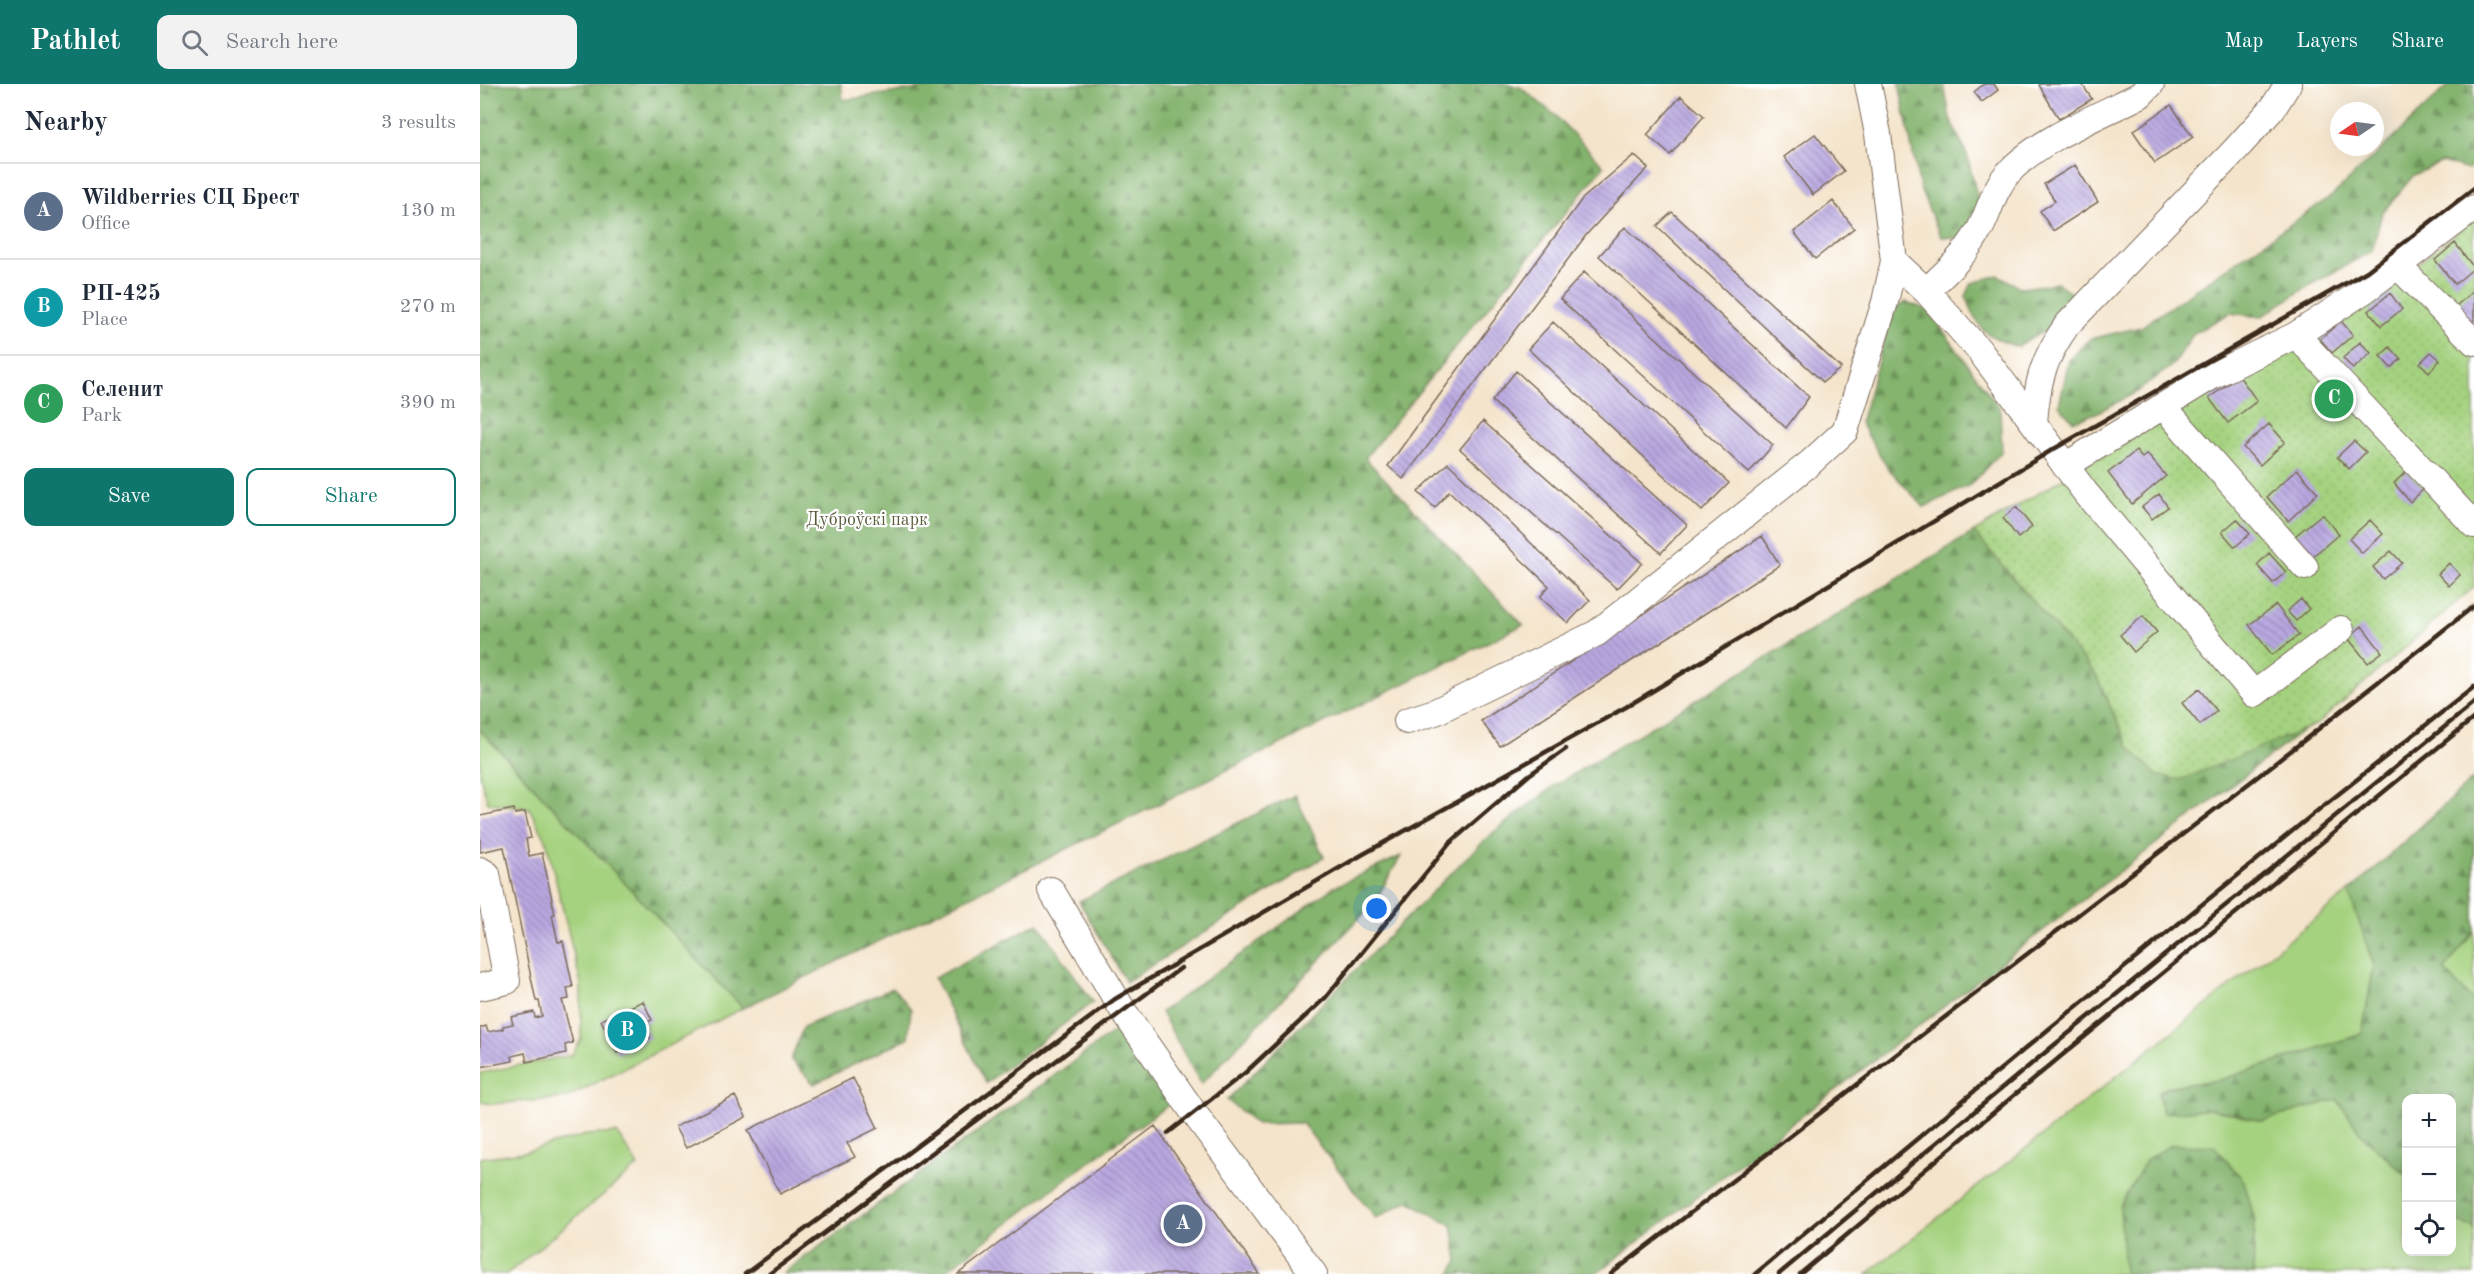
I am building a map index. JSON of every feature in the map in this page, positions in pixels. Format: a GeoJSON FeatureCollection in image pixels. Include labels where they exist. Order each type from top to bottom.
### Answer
{"type":"FeatureCollection","features":[{"type":"Feature","properties":{"kind":"street"},"geometry":{"type":"LineString","coordinates":[[1407,721],[1435,711],[1597,633],[1810,463],[1845,431],[1885,302],[1894,261],[1878,134],[1868,84]]}},
{"type":"Feature","properties":{"kind":"street"},"geometry":{"type":"LineString","coordinates":[[1926,291],[1956,263],[1970,246],[1982,226],[1998,188],[2009,172],[2022,160],[2055,139],[2140,94],[2151,84]]}},
{"type":"Feature","properties":{"kind":"street"},"geometry":{"type":"LineString","coordinates":[[2034,423],[2040,372],[2051,348],[2067,325],[2236,149],[2273,108],[2288,84]]}},
{"type":"Feature","properties":{"kind":"street"},"geometry":{"type":"LineString","coordinates":[[2066,466],[2214,375],[2296,335],[2398,266],[2474,208]]}},
{"type":"Feature","properties":{"kind":"street"},"geometry":{"type":"LineString","coordinates":[[1894,261],[1926,291],[1979,350],[2103,515],[2254,694],[2341,629]]}},
{"type":"Feature","properties":{"kind":"street"},"geometry":{"type":"LineString","coordinates":[[2398,266],[2474,342]]}},
{"type":"Feature","properties":{"kind":"street"},"geometry":{"type":"LineString","coordinates":[[2296,335],[2474,525]]}},
{"type":"Feature","properties":{"kind":"street"},"geometry":{"type":"LineString","coordinates":[[2163,406],[2305,567]]}},
{"type":"Feature","properties":{"kind":"street"},"geometry":{"type":"LineString","coordinates":[[480,870],[487,874],[507,981],[480,987]]}},
{"type":"Feature","properties":{"kind":"street"},"geometry":{"type":"LineString","coordinates":[[1051,890],[1115,999],[1194,1113],[1314,1274]]}},
{"type":"Feature","properties":{"kind":"green space","name":"Дуброўскі парк"},"geometry":{"type":"Polygon","coordinates":[[[480,84],[841,84],[843,100],[953,84],[1506,84],[1520,87],[1555,115],[1604,166],[1365,458],[1523,625],[743,1008],[480,730],[480,84]]]}},
{"type":"Feature","properties":{"kind":"green space"},"geometry":{"type":"Polygon","coordinates":[[[1899,84],[1944,84],[1950,118],[1967,155],[1980,208],[1965,238],[1941,237],[1920,189],[1899,84]]]}},
{"type":"Feature","properties":{"kind":"green space"},"geometry":{"type":"Polygon","coordinates":[[[2450,84],[2474,84],[2474,165],[2468,170],[2442,162],[2414,175],[2382,213],[2372,251],[2307,287],[2261,317],[2230,313],[2194,333],[2174,364],[2137,392],[2096,413],[2073,421],[2059,405],[2069,360],[2090,339],[2141,327],[2333,195],[2374,156],[2384,156],[2384,147],[2450,84]]]}},
{"type":"Feature","properties":{"kind":"green space"},"geometry":{"type":"Polygon","coordinates":[[[2474,218],[2474,587],[2317,724],[2181,780],[2157,775],[2129,747],[2096,675],[1974,532],[2414,267],[2474,218]]]}},
{"type":"Feature","properties":{"kind":"green space"},"geometry":{"type":"Polygon","coordinates":[[[1998,275],[2021,288],[2058,283],[2075,296],[2075,311],[2054,328],[2030,338],[2018,347],[1997,339],[1979,324],[1966,296],[1972,283],[1998,275]]]}},
{"type":"Feature","properties":{"kind":"green space"},"geometry":{"type":"Polygon","coordinates":[[[1906,302],[1928,310],[2000,409],[2002,451],[1970,485],[1924,507],[1888,468],[1860,423],[1893,310],[1906,302]]]}},
{"type":"Feature","properties":{"kind":"green space"},"geometry":{"type":"Polygon","coordinates":[[[1974,532],[2096,675],[2129,747],[2330,710],[1596,1274],[1451,1274],[1458,1261],[1452,1225],[1408,1201],[1376,1218],[1302,1123],[1257,1124],[1227,1100],[1464,860],[1494,832],[1555,785],[1974,532]]]}},
{"type":"Feature","properties":{"kind":"green space"},"geometry":{"type":"Polygon","coordinates":[[[480,730],[743,1008],[566,1098],[493,1104],[480,1102],[480,1073],[572,1055],[581,1039],[581,984],[546,840],[529,808],[488,803],[480,777],[480,730]]]}},
{"type":"Feature","properties":{"kind":"green space"},"geometry":{"type":"Polygon","coordinates":[[[2474,778],[2474,931],[2444,970],[2474,1002],[2474,1227],[2456,1220],[2456,1094],[2402,1094],[2402,1171],[2362,1135],[2337,1099],[2262,1121],[2212,1109],[2163,1113],[2158,1092],[2172,1086],[2220,1080],[2362,1034],[2374,966],[2349,892],[2474,778]]]}},
{"type":"Feature","properties":{"kind":"green space"},"geometry":{"type":"Polygon","coordinates":[[[1295,795],[1324,857],[1126,982],[1079,901],[1295,795]]]}},
{"type":"Feature","properties":{"kind":"green space"},"geometry":{"type":"Polygon","coordinates":[[[1401,856],[1373,904],[1201,1084],[1161,1012],[1334,887],[1401,856]]]}},
{"type":"Feature","properties":{"kind":"green space"},"geometry":{"type":"Polygon","coordinates":[[[2349,892],[2374,966],[2362,1034],[2220,1080],[2172,1086],[2158,1092],[2163,1112],[2212,1109],[2262,1121],[2337,1099],[2362,1135],[2402,1171],[2402,1256],[2456,1256],[2456,1220],[2474,1227],[2474,1274],[1867,1274],[2349,892]]]}},
{"type":"Feature","properties":{"kind":"green space"},"geometry":{"type":"Polygon","coordinates":[[[1038,923],[1093,1002],[986,1083],[934,978],[1038,923]]]}},
{"type":"Feature","properties":{"kind":"green space"},"geometry":{"type":"Polygon","coordinates":[[[2474,931],[2474,1002],[2444,970],[2474,931]]]}},
{"type":"Feature","properties":{"kind":"green space"},"geometry":{"type":"Polygon","coordinates":[[[893,988],[911,1009],[908,1038],[814,1084],[791,1060],[803,1027],[893,988]]]}},
{"type":"Feature","properties":{"kind":"green space"},"geometry":{"type":"Polygon","coordinates":[[[1122,1026],[1175,1100],[1067,1178],[942,1274],[782,1274],[1122,1026]]]}},
{"type":"Feature","properties":{"kind":"green space"},"geometry":{"type":"Polygon","coordinates":[[[617,1133],[638,1166],[507,1274],[480,1274],[480,1158],[524,1152],[586,1135],[617,1133]]]}},
{"type":"Feature","properties":{"kind":"green space"},"geometry":{"type":"Polygon","coordinates":[[[2171,1145],[2214,1146],[2244,1181],[2255,1221],[2253,1274],[2124,1274],[2120,1206],[2147,1159],[2171,1145]]]}},
{"type":"Feature","properties":{"kind":"building"},"geometry":{"type":"Polygon","coordinates":[[[1984,84],[1994,84],[1998,90],[1982,102],[1974,92],[1984,84]]]}},
{"type":"Feature","properties":{"kind":"building"},"geometry":{"type":"Polygon","coordinates":[[[2040,84],[2082,84],[2092,99],[2059,119],[2040,84]]]}},
{"type":"Feature","properties":{"kind":"building"},"geometry":{"type":"Polygon","coordinates":[[[1681,96],[1704,116],[1670,155],[1647,135],[1681,96]]]}},
{"type":"Feature","properties":{"kind":"building"},"geometry":{"type":"Polygon","coordinates":[[[2171,105],[2193,137],[2155,163],[2133,131],[2171,105]]]}},
{"type":"Feature","properties":{"kind":"building"},"geometry":{"type":"Polygon","coordinates":[[[1815,134],[1844,171],[1813,195],[1784,157],[1815,134]]]}},
{"type":"Feature","properties":{"kind":"building"},"geometry":{"type":"Polygon","coordinates":[[[1634,155],[1648,168],[1587,234],[1403,479],[1388,466],[1582,199],[1634,155]]]}},
{"type":"Feature","properties":{"kind":"building"},"geometry":{"type":"Polygon","coordinates":[[[2075,165],[2098,202],[2053,231],[2040,211],[2055,201],[2044,184],[2075,165]]]}},
{"type":"Feature","properties":{"kind":"building"},"geometry":{"type":"Polygon","coordinates":[[[1833,201],[1854,228],[1815,259],[1794,232],[1833,201]]]}},
{"type":"Feature","properties":{"kind":"building"},"geometry":{"type":"Polygon","coordinates":[[[1672,212],[1841,368],[1823,382],[1657,226],[1672,212]]]}},
{"type":"Feature","properties":{"kind":"building"},"geometry":{"type":"Polygon","coordinates":[[[1625,227],[1809,397],[1786,428],[1599,256],[1625,227]]]}},
{"type":"Feature","properties":{"kind":"building"},"geometry":{"type":"Polygon","coordinates":[[[2455,243],[2474,268],[2455,284],[2435,260],[2455,243]]]}},
{"type":"Feature","properties":{"kind":"building"},"geometry":{"type":"Polygon","coordinates":[[[1584,272],[1773,445],[1749,473],[1560,299],[1584,272]]]}},
{"type":"Feature","properties":{"kind":"building"},"geometry":{"type":"Polygon","coordinates":[[[2474,290],[2474,320],[2471,323],[2456,306],[2474,290]]]}},
{"type":"Feature","properties":{"kind":"building"},"geometry":{"type":"Polygon","coordinates":[[[2390,293],[2402,309],[2381,326],[2369,311],[2390,293]]]}},
{"type":"Feature","properties":{"kind":"building"},"geometry":{"type":"Polygon","coordinates":[[[2341,321],[2353,335],[2332,353],[2320,339],[2341,321]]]}},
{"type":"Feature","properties":{"kind":"building"},"geometry":{"type":"Polygon","coordinates":[[[1553,322],[1729,483],[1702,511],[1528,349],[1553,322]]]}},
{"type":"Feature","properties":{"kind":"building"},"geometry":{"type":"Polygon","coordinates":[[[2360,342],[2371,353],[2353,369],[2343,358],[2360,342]]]}},
{"type":"Feature","properties":{"kind":"building"},"geometry":{"type":"Polygon","coordinates":[[[2390,347],[2401,359],[2391,368],[2380,356],[2390,347]]]}},
{"type":"Feature","properties":{"kind":"building"},"geometry":{"type":"Polygon","coordinates":[[[2431,352],[2440,360],[2429,372],[2420,363],[2431,352]]]}},
{"type":"Feature","properties":{"kind":"building"},"geometry":{"type":"Polygon","coordinates":[[[1516,371],[1687,525],[1661,553],[1492,401],[1516,371]]]}},
{"type":"Feature","properties":{"kind":"building"},"geometry":{"type":"Polygon","coordinates":[[[2239,376],[2257,401],[2228,423],[2209,398],[2239,376]]]}},
{"type":"Feature","properties":{"kind":"building"},"geometry":{"type":"Polygon","coordinates":[[[1483,421],[1642,563],[1617,589],[1460,449],[1483,421]]]}},
{"type":"Feature","properties":{"kind":"building"},"geometry":{"type":"Polygon","coordinates":[[[2269,424],[2285,442],[2260,465],[2243,447],[2269,424]]]}},
{"type":"Feature","properties":{"kind":"building"},"geometry":{"type":"Polygon","coordinates":[[[2354,441],[2366,452],[2349,469],[2337,457],[2354,441]]]}},
{"type":"Feature","properties":{"kind":"building"},"geometry":{"type":"Polygon","coordinates":[[[2136,451],[2142,458],[2147,454],[2166,476],[2132,504],[2108,473],[2136,451]]]}},
{"type":"Feature","properties":{"kind":"building"},"geometry":{"type":"Polygon","coordinates":[[[1448,463],[1590,600],[1568,623],[1540,597],[1549,586],[1449,491],[1435,508],[1418,492],[1448,463]]]}},
{"type":"Feature","properties":{"kind":"building"},"geometry":{"type":"Polygon","coordinates":[[[2297,469],[2318,493],[2288,521],[2267,497],[2297,469]]]}},
{"type":"Feature","properties":{"kind":"building"},"geometry":{"type":"Polygon","coordinates":[[[2407,471],[2424,489],[2410,502],[2394,483],[2407,471]]]}},
{"type":"Feature","properties":{"kind":"building"},"geometry":{"type":"Polygon","coordinates":[[[2159,494],[2168,507],[2152,519],[2142,507],[2159,494]]]}},
{"type":"Feature","properties":{"kind":"building"},"geometry":{"type":"Polygon","coordinates":[[[2016,507],[2032,527],[2018,538],[2003,518],[2016,507]]]}},
{"type":"Feature","properties":{"kind":"building"},"geometry":{"type":"Polygon","coordinates":[[[2322,514],[2339,534],[2312,557],[2295,536],[2322,514]]]}},
{"type":"Feature","properties":{"kind":"building"},"geometry":{"type":"Polygon","coordinates":[[[2237,519],[2250,534],[2235,547],[2222,532],[2237,519]]]}},
{"type":"Feature","properties":{"kind":"building"},"geometry":{"type":"Polygon","coordinates":[[[2370,520],[2383,534],[2362,553],[2349,539],[2370,520]]]}},
{"type":"Feature","properties":{"kind":"building"},"geometry":{"type":"Polygon","coordinates":[[[1762,536],[1780,565],[1500,746],[1481,721],[1762,536]]]}},
{"type":"Feature","properties":{"kind":"building"},"geometry":{"type":"Polygon","coordinates":[[[2391,551],[2402,563],[2383,579],[2373,567],[2391,551]]]}},
{"type":"Feature","properties":{"kind":"building"},"geometry":{"type":"Polygon","coordinates":[[[2269,553],[2286,572],[2273,583],[2257,565],[2269,553]]]}},
{"type":"Feature","properties":{"kind":"building"},"geometry":{"type":"Polygon","coordinates":[[[2449,563],[2460,575],[2449,586],[2438,574],[2449,563]]]}},
{"type":"Feature","properties":{"kind":"building"},"geometry":{"type":"Polygon","coordinates":[[[2301,599],[2309,609],[2296,621],[2287,611],[2301,599]]]}},
{"type":"Feature","properties":{"kind":"building"},"geometry":{"type":"Polygon","coordinates":[[[2276,605],[2299,635],[2272,655],[2249,625],[2276,605]]]}},
{"type":"Feature","properties":{"kind":"building"},"geometry":{"type":"Polygon","coordinates":[[[2143,616],[2157,632],[2134,652],[2120,635],[2143,616]]]}},
{"type":"Feature","properties":{"kind":"building"},"geometry":{"type":"Polygon","coordinates":[[[2362,626],[2382,652],[2368,663],[2348,638],[2362,626]]]}},
{"type":"Feature","properties":{"kind":"building"},"geometry":{"type":"Polygon","coordinates":[[[2199,689],[2217,711],[2200,725],[2182,703],[2199,689]]]}},
{"type":"Feature","properties":{"kind":"building"},"geometry":{"type":"Polygon","coordinates":[[[514,809],[515,814],[525,812],[531,838],[526,839],[529,856],[542,853],[555,914],[552,915],[558,942],[563,941],[573,987],[567,988],[569,999],[562,1000],[573,1043],[565,1045],[566,1053],[527,1062],[525,1053],[512,1056],[513,1061],[480,1067],[480,1028],[486,1026],[488,1032],[503,1029],[503,1026],[513,1024],[511,1017],[534,1012],[535,1018],[542,1016],[539,1001],[536,1001],[504,847],[480,852],[480,816],[514,809]]]}},
{"type":"Feature","properties":{"kind":"building"},"geometry":{"type":"Polygon","coordinates":[[[643,1001],[652,1020],[643,1024],[650,1038],[617,1053],[601,1020],[643,1001]]]}},
{"type":"Feature","properties":{"kind":"building"},"geometry":{"type":"Polygon","coordinates":[[[853,1078],[878,1128],[847,1143],[855,1157],[780,1194],[748,1130],[853,1078]]]}},
{"type":"Feature","properties":{"kind":"building"},"geometry":{"type":"Polygon","coordinates":[[[735,1096],[746,1117],[686,1148],[675,1127],[735,1096]]]}},
{"type":"Feature","properties":{"kind":"building"},"geometry":{"type":"Polygon","coordinates":[[[1155,1126],[1260,1274],[958,1274],[1155,1126]]]}},
{"type":"Feature","properties":{"kind":"railway"},"geometry":{"type":"LineString","coordinates":[[745,1274],[1115,999],[1360,856],[1626,707],[2052,450],[2367,271],[2474,188]]}},
{"type":"Feature","properties":{"kind":"railway"},"geometry":{"type":"LineString","coordinates":[[1611,1274],[2274,764],[2474,606]]}},
{"type":"Feature","properties":{"kind":"railway"},"geometry":{"type":"LineString","coordinates":[[1755,1274],[2050,1028],[2474,687]]}},
{"type":"Feature","properties":{"kind":"railway"},"geometry":{"type":"LineString","coordinates":[[1779,1274],[2053,1046],[2474,703]]}},
{"type":"Feature","properties":{"kind":"railway"},"geometry":{"type":"LineString","coordinates":[[1800,1274],[2060,1057],[2474,718]]}},
{"type":"Feature","properties":{"kind":"railway"},"geometry":{"type":"LineString","coordinates":[[1168,1133],[1246,1072],[1326,997],[1450,843],[1529,775],[1566,749]]}},
{"type":"Feature","properties":{"kind":"railway"},"geometry":{"type":"LineString","coordinates":[[769,1274],[1181,968]]}},
{"type":"Feature","properties":{"kind":"place","name":"Селенит"},"geometry":{"type":"Point","coordinates":[2334,399]}},
{"type":"Feature","properties":{"kind":"place","name":"РП-425"},"geometry":{"type":"Point","coordinates":[627,1031]}},
{"type":"Feature","properties":{"kind":"place","name":"Wildberries СЦ Брест"},"geometry":{"type":"Point","coordinates":[1183,1224]}}]}
